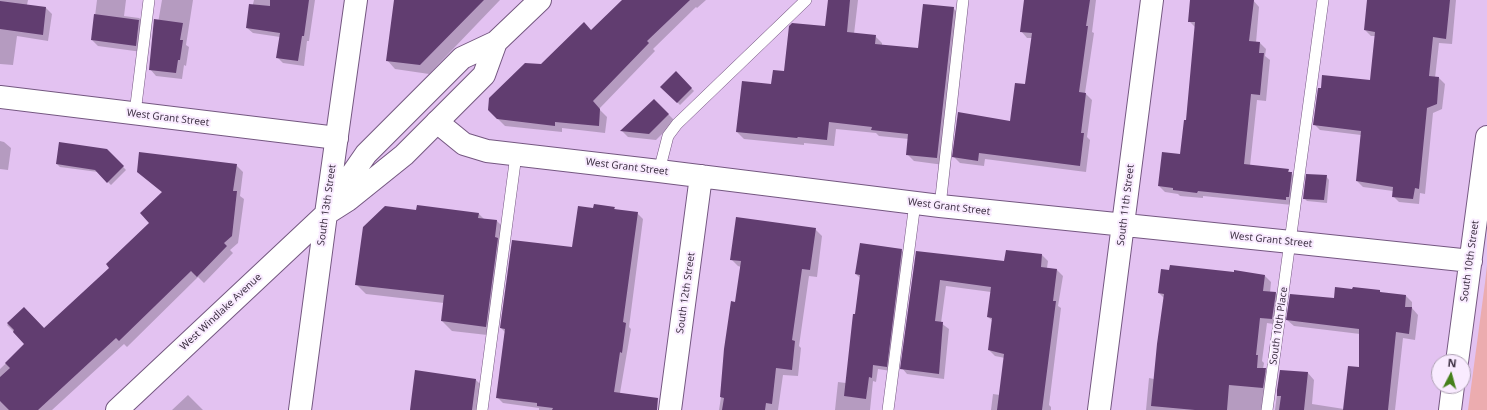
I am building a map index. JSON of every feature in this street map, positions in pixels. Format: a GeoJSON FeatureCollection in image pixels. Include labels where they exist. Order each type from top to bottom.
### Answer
{"type":"FeatureCollection","features":[{"type":"Feature","properties":{"kind":"street","name":"South 13th Street"},"geometry":{"type":"LineString","coordinates":[[300,410],[356,0]]}},
{"type":"Feature","properties":{"kind":"street","name":"West Windlake Avenue"},"geometry":{"type":"LineString","coordinates":[[326,214],[347,180],[371,148],[462,58],[496,42],[540,0]]}},
{"type":"Feature","properties":{"kind":"street","name":"South 11th Street"},"geometry":{"type":"LineString","coordinates":[[1099,410],[1152,0]]}},
{"type":"Feature","properties":{"kind":"street","name":"West Windlake Avenue"},"geometry":{"type":"LineString","coordinates":[[118,410],[326,214],[348,200],[381,174],[404,155],[438,122],[484,75],[496,42]]}},
{"type":"Feature","properties":{"kind":"street","name":"West Grant Street"},"geometry":{"type":"LineString","coordinates":[[0,97],[337,138]]}},
{"type":"Feature","properties":{"kind":"street","name":"West Grant Street"},"geometry":{"type":"LineString","coordinates":[[438,122],[464,144],[487,151],[516,155],[659,170],[940,206],[1470,261]]}},
{"type":"Feature","properties":{"kind":"street","name":"South 10th Street"},"geometry":{"type":"LineString","coordinates":[[1457,354],[1487,137]]}},
{"type":"Feature","properties":{"kind":"street","name":"South 12th Street"},"geometry":{"type":"LineString","coordinates":[[670,410],[701,176]]}},
{"type":"Feature","properties":{"kind":"street"},"geometry":{"type":"LineString","coordinates":[[1450,410],[1452,394]]}},
{"type":"Feature","properties":{"kind":"lane"},"geometry":{"type":"LineString","coordinates":[[135,113],[149,0]]}},
{"type":"Feature","properties":{"kind":"lane"},"geometry":{"type":"LineString","coordinates":[[659,170],[668,136],[677,124],[806,0]]}},
{"type":"Feature","properties":{"kind":"lane"},"geometry":{"type":"LineString","coordinates":[[940,206],[963,0]]}},
{"type":"Feature","properties":{"kind":"lane","name":"South 10th Place"},"geometry":{"type":"LineString","coordinates":[[1267,410],[1323,0]]}},
{"type":"Feature","properties":{"kind":"lane"},"geometry":{"type":"LineString","coordinates":[[482,410],[516,155]]}},
{"type":"Feature","properties":{"kind":"lane"},"geometry":{"type":"LineString","coordinates":[[888,410],[914,203]]}},
{"type":"Feature","properties":{"kind":"shaded area"},"geometry":{"type":"Polygon","coordinates":[[[1487,265],[1487,410],[1468,410],[1471,394],[1487,265]]]}},
{"type":"Feature","properties":{"kind":"building"},"geometry":{"type":"Polygon","coordinates":[[[270,0],[309,0],[304,36],[302,36],[298,61],[276,58],[280,33],[246,28],[249,4],[270,6],[270,0]]]}},
{"type":"Feature","properties":{"kind":"building"},"geometry":{"type":"Polygon","coordinates":[[[394,0],[484,0],[420,65],[386,61],[394,0]]]}},
{"type":"Feature","properties":{"kind":"building"},"geometry":{"type":"Polygon","coordinates":[[[622,0],[690,0],[647,41],[649,43],[593,101],[600,109],[599,126],[555,122],[555,126],[497,119],[488,110],[489,98],[525,63],[541,64],[584,22],[591,30],[622,0]]]}},
{"type":"Feature","properties":{"kind":"building"},"geometry":{"type":"Polygon","coordinates":[[[828,0],[850,0],[847,32],[876,35],[875,44],[918,48],[923,4],[954,7],[937,158],[906,155],[908,134],[871,130],[872,127],[829,122],[827,140],[736,132],[742,81],[771,84],[773,70],[784,71],[789,26],[792,23],[825,26],[828,0]]]}},
{"type":"Feature","properties":{"kind":"building"},"geometry":{"type":"Polygon","coordinates":[[[1024,0],[1090,0],[1079,92],[1086,93],[1081,133],[1084,133],[1080,166],[979,153],[978,161],[952,157],[958,112],[1010,121],[1015,83],[1025,84],[1032,33],[1020,32],[1024,0]]]}},
{"type":"Feature","properties":{"kind":"building"},"geometry":{"type":"Polygon","coordinates":[[[1190,0],[1254,0],[1249,41],[1260,42],[1259,53],[1264,53],[1260,95],[1251,94],[1244,164],[1289,169],[1288,172],[1292,172],[1289,197],[1286,197],[1286,200],[1198,191],[1197,193],[1173,190],[1173,188],[1158,186],[1162,152],[1180,154],[1184,120],[1186,120],[1195,22],[1188,22],[1190,0]]]}},
{"type":"Feature","properties":{"kind":"building"},"geometry":{"type":"Polygon","coordinates":[[[1367,0],[1450,0],[1446,39],[1433,37],[1429,76],[1439,77],[1437,104],[1427,108],[1419,189],[1415,188],[1413,199],[1392,197],[1393,187],[1356,181],[1361,131],[1313,125],[1318,88],[1321,88],[1322,75],[1370,80],[1375,32],[1364,30],[1367,0]]]}},
{"type":"Feature","properties":{"kind":"building"},"geometry":{"type":"Polygon","coordinates":[[[0,1],[46,7],[43,35],[0,29],[0,1]]]}},
{"type":"Feature","properties":{"kind":"building"},"geometry":{"type":"Polygon","coordinates":[[[94,14],[139,20],[136,46],[91,40],[94,14]]]}},
{"type":"Feature","properties":{"kind":"building"},"geometry":{"type":"Polygon","coordinates":[[[154,19],[183,23],[180,40],[183,40],[180,60],[178,60],[176,73],[149,70],[154,19]]]}},
{"type":"Feature","properties":{"kind":"building"},"geometry":{"type":"Polygon","coordinates":[[[676,71],[692,88],[677,103],[660,87],[676,71]]]}},
{"type":"Feature","properties":{"kind":"building"},"geometry":{"type":"Polygon","coordinates":[[[654,99],[669,114],[649,134],[620,131],[654,99]]]}},
{"type":"Feature","properties":{"kind":"building"},"geometry":{"type":"Polygon","coordinates":[[[59,142],[107,149],[124,166],[107,183],[95,170],[56,164],[59,142]]]}},
{"type":"Feature","properties":{"kind":"building"},"geometry":{"type":"Polygon","coordinates":[[[139,152],[237,164],[233,191],[237,191],[232,236],[224,243],[227,246],[197,277],[191,271],[119,341],[116,338],[38,410],[9,410],[0,401],[0,377],[10,368],[5,363],[24,344],[7,323],[24,307],[44,328],[109,268],[106,264],[149,223],[140,213],[162,192],[137,172],[139,152]]]}},
{"type":"Feature","properties":{"kind":"building"},"geometry":{"type":"Polygon","coordinates":[[[1306,174],[1327,175],[1324,200],[1303,199],[1306,174]]]}},
{"type":"Feature","properties":{"kind":"building"},"geometry":{"type":"Polygon","coordinates":[[[594,204],[615,207],[614,209],[638,212],[623,322],[626,323],[622,353],[620,352],[614,392],[658,398],[657,410],[552,410],[553,408],[537,406],[537,403],[496,398],[505,329],[500,328],[512,240],[572,247],[578,206],[593,208],[594,204]]]}},
{"type":"Feature","properties":{"kind":"building"},"geometry":{"type":"Polygon","coordinates":[[[417,205],[479,213],[478,218],[497,220],[495,237],[498,238],[486,327],[441,321],[444,295],[355,285],[363,227],[385,206],[416,210],[417,205]]]}},
{"type":"Feature","properties":{"kind":"building"},"geometry":{"type":"Polygon","coordinates":[[[736,217],[816,228],[810,270],[802,269],[792,340],[795,341],[792,370],[776,368],[772,404],[766,403],[765,410],[722,410],[724,398],[720,397],[724,349],[731,301],[735,302],[741,261],[730,260],[736,217]]]}},
{"type":"Feature","properties":{"kind":"building"},"geometry":{"type":"Polygon","coordinates":[[[860,243],[902,249],[887,367],[873,365],[872,378],[869,377],[866,399],[844,396],[853,314],[855,314],[860,275],[855,274],[860,243]]]}},
{"type":"Feature","properties":{"kind":"building"},"geometry":{"type":"Polygon","coordinates":[[[1006,250],[1042,254],[1041,267],[1057,269],[1053,301],[1056,301],[1042,410],[997,410],[1004,354],[988,350],[992,318],[987,317],[991,287],[940,280],[935,321],[943,322],[939,374],[900,369],[916,251],[1004,261],[1006,250]]]}},
{"type":"Feature","properties":{"kind":"building"},"geometry":{"type":"Polygon","coordinates":[[[1170,265],[1234,272],[1234,270],[1265,275],[1263,291],[1276,292],[1272,319],[1260,318],[1256,355],[1258,355],[1257,368],[1266,368],[1263,388],[1229,385],[1227,410],[1195,410],[1151,406],[1164,294],[1158,293],[1161,269],[1169,270],[1170,265]]]}},
{"type":"Feature","properties":{"kind":"building"},"geometry":{"type":"Polygon","coordinates":[[[1335,287],[1380,290],[1380,292],[1406,295],[1405,307],[1412,307],[1409,334],[1396,332],[1388,410],[1343,410],[1348,366],[1359,367],[1359,329],[1286,320],[1290,294],[1334,298],[1335,287]]]}},
{"type":"Feature","properties":{"kind":"building"},"geometry":{"type":"Polygon","coordinates":[[[415,370],[476,379],[472,410],[410,410],[415,370]]]}},
{"type":"Feature","properties":{"kind":"building"},"geometry":{"type":"Polygon","coordinates":[[[1280,370],[1308,372],[1304,410],[1279,410],[1281,396],[1277,396],[1277,390],[1280,370]]]}}]}
